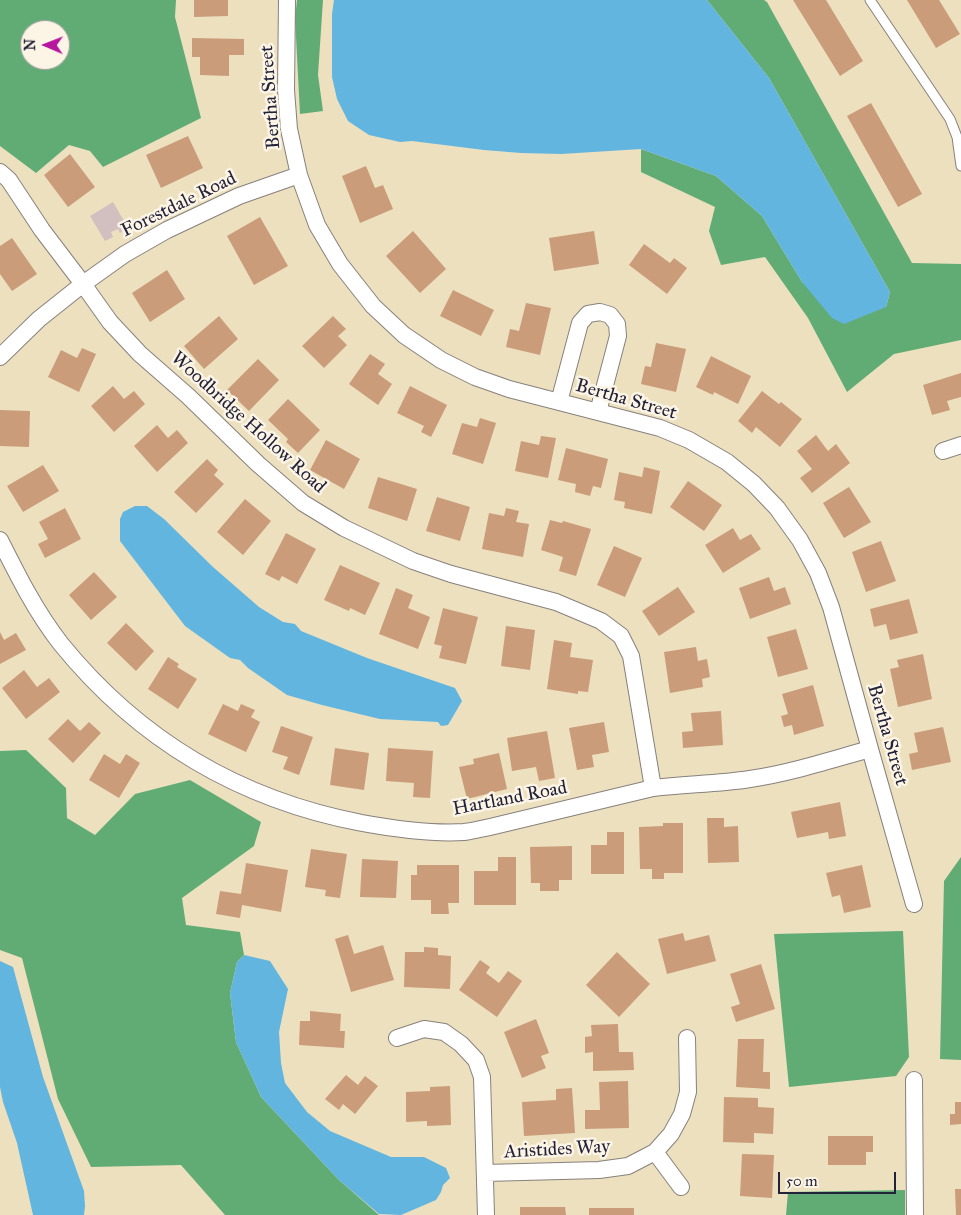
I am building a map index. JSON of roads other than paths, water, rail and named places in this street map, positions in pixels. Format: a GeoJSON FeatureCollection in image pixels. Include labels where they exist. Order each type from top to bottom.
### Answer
{"type":"FeatureCollection","features":[{"type":"Feature","properties":{"kind":"street","name":"Bertha Street"},"geometry":{"type":"LineString","coordinates":[[287,0],[286,90],[289,129],[298,175],[317,225],[340,264],[373,306],[404,335],[441,360],[474,378],[509,389],[660,428],[689,440],[727,462],[754,484],[777,508],[800,540],[818,574],[831,607],[914,904]]}},
{"type":"Feature","properties":{"kind":"street","name":"Woodbridge Hollow Road"},"geometry":{"type":"LineString","coordinates":[[0,172],[9,180],[42,230],[110,322],[140,354],[188,396],[258,464],[304,503],[344,528],[413,561],[451,574],[556,602],[601,621],[621,636],[632,656],[653,788]]}},
{"type":"Feature","properties":{"kind":"street","name":"Forestdale Road"},"geometry":{"type":"LineString","coordinates":[[83,284],[125,254],[167,230],[239,196],[298,175]]}},
{"type":"Feature","properties":{"kind":"street"},"geometry":{"type":"LineString","coordinates":[[0,358],[39,319],[83,284]]}},
{"type":"Feature","properties":{"kind":"street"},"geometry":{"type":"LineString","coordinates":[[559,402],[580,323],[588,314],[600,312],[610,315],[617,324],[618,336],[598,412]]}},
{"type":"Feature","properties":{"kind":"street"},"geometry":{"type":"LineString","coordinates":[[943,451],[961,445]]}},
{"type":"Feature","properties":{"kind":"street","name":"Hartland Road"},"geometry":{"type":"LineString","coordinates":[[0,540],[29,596],[61,643],[96,684],[130,716],[172,747],[215,773],[265,796],[333,818],[388,828],[465,832],[490,828],[653,788],[749,780],[774,775],[870,749]]}},
{"type":"Feature","properties":{"kind":"street"},"geometry":{"type":"LineString","coordinates":[[397,1038],[424,1029],[444,1032],[461,1044],[476,1060],[482,1077],[486,1215]]}},
{"type":"Feature","properties":{"kind":"street","name":"Aristides Way"},"geometry":{"type":"LineString","coordinates":[[485,1173],[599,1170],[628,1166],[655,1152],[671,1134],[682,1114],[688,1092],[687,1038]]}},
{"type":"Feature","properties":{"kind":"street"},"geometry":{"type":"LineString","coordinates":[[914,1080],[915,1215]]}},
{"type":"Feature","properties":{"kind":"street"},"geometry":{"type":"LineString","coordinates":[[655,1152],[681,1187]]}},
{"type":"Feature","properties":{"kind":"lane"},"geometry":{"type":"LineString","coordinates":[[870,0],[950,119],[957,137],[961,166]]}},
{"type":"Feature","properties":{"kind":"water"},"geometry":{"type":"Polygon","coordinates":[[[334,0],[707,0],[769,78],[890,292],[886,307],[844,324],[832,318],[802,282],[762,216],[716,176],[641,149],[561,154],[521,153],[412,141],[400,142],[369,135],[348,121],[337,99],[332,77],[332,14],[334,0]]]}},
{"type":"Feature","properties":{"kind":"water"},"geometry":{"type":"Polygon","coordinates":[[[135,506],[147,506],[164,519],[213,567],[259,607],[283,622],[295,624],[301,631],[367,658],[455,688],[462,701],[448,725],[441,726],[438,722],[380,719],[287,695],[248,668],[240,660],[230,658],[185,626],[120,541],[120,519],[123,512],[135,506]]]}},
{"type":"Feature","properties":{"kind":"water"},"geometry":{"type":"Polygon","coordinates":[[[244,955],[270,961],[288,989],[279,1032],[281,1063],[285,1083],[307,1112],[330,1131],[391,1157],[424,1157],[446,1168],[450,1178],[443,1185],[436,1200],[401,1215],[379,1214],[339,1180],[261,1097],[236,1042],[230,993],[237,962],[244,955]]]}},
{"type":"Feature","properties":{"kind":"water"},"geometry":{"type":"Polygon","coordinates":[[[0,961],[13,967],[43,1077],[84,1191],[84,1215],[33,1215],[17,1143],[0,1087],[0,961]]]}}]}
